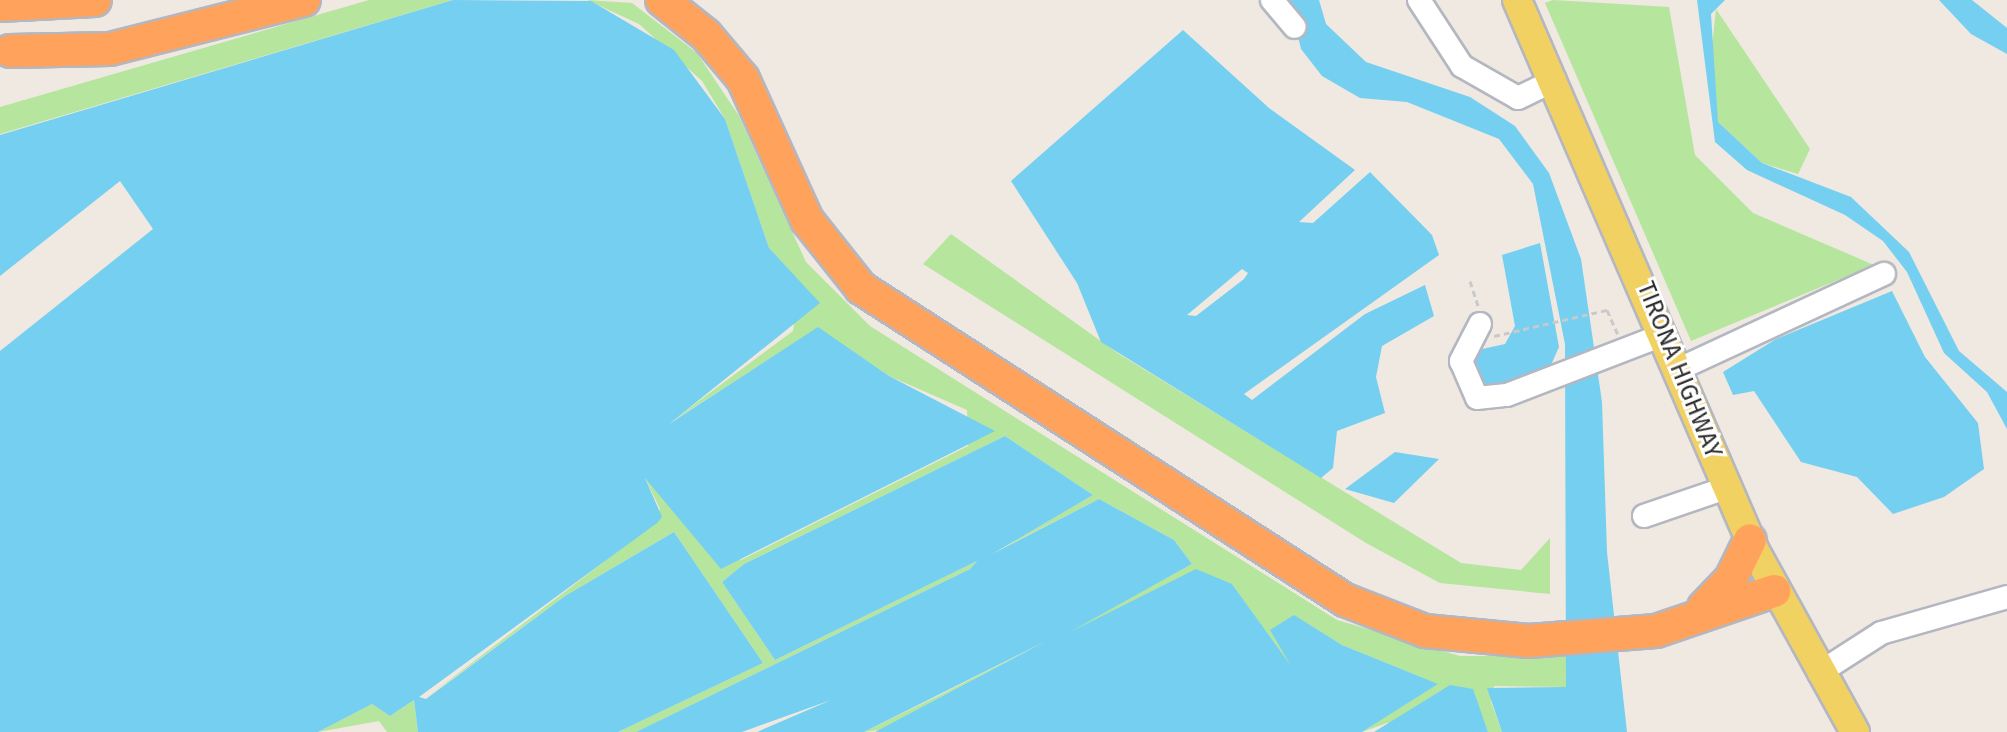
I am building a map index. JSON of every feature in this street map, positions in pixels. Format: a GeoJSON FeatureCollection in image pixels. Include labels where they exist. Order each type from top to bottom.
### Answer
{"type":"FeatureCollection","features":[{"type":"Feature","properties":{"kind":"highway"},"geometry":{"type":"LineString","coordinates":[[5,52],[222,0]]}},
{"type":"Feature","properties":{"kind":"highway"},"geometry":{"type":"LineString","coordinates":[[5,52],[110,49],[304,0]]}},
{"type":"Feature","properties":{"kind":"highway"},"geometry":{"type":"LineString","coordinates":[[662,0],[734,66],[817,238],[881,304],[1370,613],[1469,639],[1549,640],[1643,633],[1774,591]]}},
{"type":"Feature","properties":{"kind":"highway"},"geometry":{"type":"LineString","coordinates":[[0,5],[84,1]]}},
{"type":"Feature","properties":{"kind":"highway"},"geometry":{"type":"LineString","coordinates":[[1694,618],[1731,579],[1750,540]]}},
{"type":"Feature","properties":{"kind":"main road","name":"TIRONA HIGHWAY"},"geometry":{"type":"LineString","coordinates":[[1517,0],[1665,334],[1750,540],[1774,591],[1855,732]]}},
{"type":"Feature","properties":{"kind":"street"},"geometry":{"type":"LineString","coordinates":[[1272,0],[1295,27]]}},
{"type":"Feature","properties":{"kind":"street"},"geometry":{"type":"LineString","coordinates":[[1419,0],[1462,66],[1518,98],[1555,80]]}},
{"type":"Feature","properties":{"kind":"street"},"geometry":{"type":"LineString","coordinates":[[1679,369],[1884,274]]}},
{"type":"Feature","properties":{"kind":"street"},"geometry":{"type":"LineString","coordinates":[[1480,324],[1461,361],[1477,398],[1552,376],[1665,334]]}},
{"type":"Feature","properties":{"kind":"street"},"geometry":{"type":"LineString","coordinates":[[1644,516],[1726,488]]}},
{"type":"Feature","properties":{"kind":"street"},"geometry":{"type":"LineString","coordinates":[[1819,673],[1881,633],[2007,597]]}},
{"type":"Feature","properties":{"kind":"path"},"geometry":{"type":"LineString","coordinates":[[1506,333],[1556,325],[1561,315],[1607,310],[1613,354]]}},
{"type":"Feature","properties":{"kind":"green space"},"geometry":{"type":"Polygon","coordinates":[[[369,0],[453,0],[0,134],[0,107],[369,0]]]}},
{"type":"Feature","properties":{"kind":"green space"},"geometry":{"type":"Polygon","coordinates":[[[587,0],[632,3],[697,53],[739,116],[806,262],[870,326],[1337,620],[1460,656],[1566,656],[1566,687],[1494,686],[1491,702],[1502,732],[1488,732],[1482,716],[1387,723],[1362,732],[1437,684],[1342,645],[1294,616],[1291,667],[1232,584],[1067,633],[1192,564],[1174,540],[1099,499],[991,554],[1093,495],[1005,436],[744,564],[722,582],[775,660],[977,561],[970,569],[636,732],[618,732],[763,663],[674,532],[565,596],[422,701],[622,548],[660,509],[645,478],[741,560],[968,446],[967,410],[889,376],[818,328],[668,424],[793,331],[800,285],[769,248],[725,119],[702,81],[639,24],[587,0]]]}},
{"type":"Feature","properties":{"kind":"green space"},"geometry":{"type":"Polygon","coordinates":[[[1553,0],[1669,7],[1695,155],[1753,213],[1874,265],[1691,341],[1545,3],[1553,0]]]}},
{"type":"Feature","properties":{"kind":"green space"},"geometry":{"type":"Polygon","coordinates":[[[1716,9],[1810,149],[1798,174],[1762,163],[1718,122],[1710,67],[1716,9]]]}},
{"type":"Feature","properties":{"kind":"green space"},"geometry":{"type":"Polygon","coordinates":[[[951,234],[1119,354],[1461,563],[1521,570],[1550,538],[1550,594],[1440,583],[1366,543],[923,264],[951,234]]]}},
{"type":"Feature","properties":{"kind":"green space"},"geometry":{"type":"Polygon","coordinates":[[[1046,641],[880,730],[864,732],[936,697],[1046,641]]]}},
{"type":"Feature","properties":{"kind":"green space"},"geometry":{"type":"Polygon","coordinates":[[[414,700],[418,732],[387,732],[379,721],[318,732],[372,704],[390,716],[414,700]]]}},
{"type":"Feature","properties":{"kind":"water"},"geometry":{"type":"Polygon","coordinates":[[[453,0],[591,1],[674,50],[725,119],[769,248],[820,303],[669,424],[818,327],[889,376],[995,431],[721,569],[645,478],[662,517],[657,523],[419,697],[426,699],[565,596],[674,532],[763,663],[618,732],[418,732],[414,700],[390,716],[372,704],[318,732],[0,732],[0,351],[153,229],[120,181],[0,276],[0,135],[453,0]]]}},
{"type":"Feature","properties":{"kind":"water"},"geometry":{"type":"Polygon","coordinates":[[[1289,0],[1319,0],[1326,24],[1366,62],[1470,97],[1515,126],[1549,173],[1581,259],[1602,402],[1607,552],[1627,732],[1502,732],[1487,688],[1566,687],[1565,344],[1533,184],[1499,139],[1407,102],[1360,98],[1322,76],[1301,49],[1289,0]]]}},
{"type":"Feature","properties":{"kind":"water"},"geometry":{"type":"Polygon","coordinates":[[[1697,0],[1725,0],[1711,14],[1718,122],[1762,163],[1851,197],[1909,252],[1959,351],[2007,392],[2007,429],[1987,392],[1944,353],[1907,272],[1883,241],[1845,215],[1747,170],[1715,142],[1697,0]]]}},
{"type":"Feature","properties":{"kind":"water"},"geometry":{"type":"Polygon","coordinates":[[[1939,0],[1972,0],[2007,28],[2007,54],[1971,34],[1939,0]]]}},
{"type":"Feature","properties":{"kind":"water"},"geometry":{"type":"Polygon","coordinates":[[[1183,30],[1269,108],[1355,170],[1299,222],[1313,223],[1370,172],[1432,235],[1439,255],[1244,394],[1252,400],[1365,314],[1425,285],[1434,316],[1382,346],[1376,377],[1385,413],[1337,431],[1333,468],[1321,478],[1101,342],[1077,283],[1011,181],[1183,30]],[[1242,269],[1187,315],[1196,316],[1248,273],[1242,269]]]}},
{"type":"Feature","properties":{"kind":"water"},"geometry":{"type":"Polygon","coordinates":[[[1540,243],[1559,347],[1551,365],[1503,394],[1484,394],[1469,365],[1473,351],[1505,344],[1515,326],[1502,255],[1540,243]]]}},
{"type":"Feature","properties":{"kind":"water"},"geometry":{"type":"Polygon","coordinates":[[[1892,291],[1925,357],[1978,423],[1984,469],[1944,497],[1893,514],[1857,477],[1801,462],[1754,391],[1733,395],[1723,372],[1776,339],[1892,291]]]}},
{"type":"Feature","properties":{"kind":"water"},"geometry":{"type":"Polygon","coordinates":[[[1005,436],[1093,495],[992,554],[1099,499],[1174,540],[1192,564],[1068,633],[1196,569],[1232,584],[1291,666],[1270,630],[1294,615],[1342,645],[1438,684],[1362,732],[875,732],[1046,641],[864,732],[757,732],[831,700],[742,732],[636,732],[970,569],[977,561],[775,660],[722,582],[744,564],[1005,436]]]}},
{"type":"Feature","properties":{"kind":"water"},"geometry":{"type":"Polygon","coordinates":[[[1395,452],[1439,459],[1394,503],[1345,489],[1395,452]]]}},
{"type":"Feature","properties":{"kind":"water"},"geometry":{"type":"Polygon","coordinates":[[[1450,685],[1473,689],[1488,732],[1374,732],[1450,685]]]}}]}
